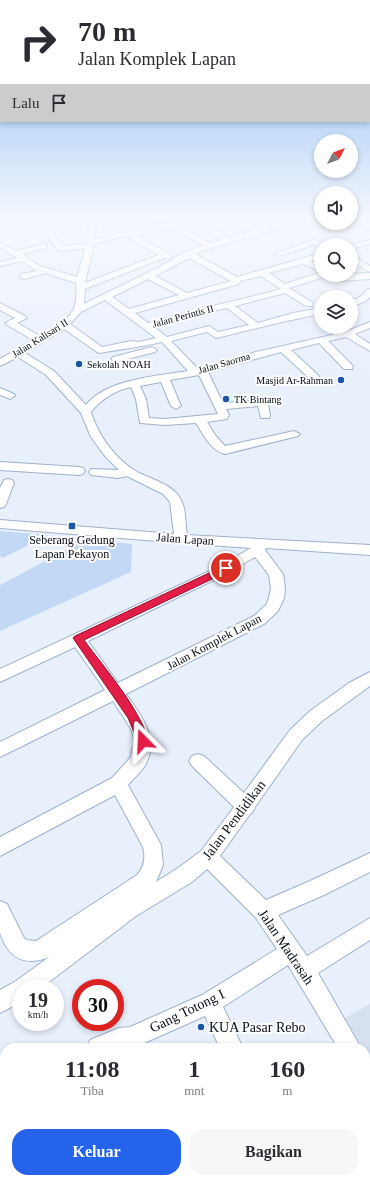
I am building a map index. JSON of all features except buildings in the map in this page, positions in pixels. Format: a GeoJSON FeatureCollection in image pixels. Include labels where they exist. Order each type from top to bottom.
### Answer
{"type":"FeatureCollection","features":[{"type":"Feature","properties":{"kind":"street"},"geometry":{"type":"LineString","coordinates":[[24,276],[36,273]]}},
{"type":"Feature","properties":{"kind":"street"},"geometry":{"type":"LineString","coordinates":[[52,273],[80,284],[110,273]]}},
{"type":"Feature","properties":{"kind":"street","name":"Jalan Kalisari II"},"geometry":{"type":"LineString","coordinates":[[0,363],[40,340],[75,315],[78,310],[80,284],[83,273]]}},
{"type":"Feature","properties":{"kind":"street"},"geometry":{"type":"LineString","coordinates":[[78,310],[154,273]]}},
{"type":"Feature","properties":{"kind":"street"},"geometry":{"type":"LineString","coordinates":[[223,273],[236,280]]}},
{"type":"Feature","properties":{"kind":"street"},"geometry":{"type":"LineString","coordinates":[[128,312],[236,282],[236,280],[261,273]]}},
{"type":"Feature","properties":{"kind":"street"},"geometry":{"type":"LineString","coordinates":[[262,273],[309,304]]}},
{"type":"Feature","properties":{"kind":"street"},"geometry":{"type":"LineString","coordinates":[[149,276],[185,295]]}},
{"type":"Feature","properties":{"kind":"street"},"geometry":{"type":"LineString","coordinates":[[358,277],[370,276]]}},
{"type":"Feature","properties":{"kind":"street","name":"Jalan Perintis II"},"geometry":{"type":"LineString","coordinates":[[147,326],[257,299],[314,278]]}},
{"type":"Feature","properties":{"kind":"street"},"geometry":{"type":"LineString","coordinates":[[358,301],[370,294]]}},
{"type":"Feature","properties":{"kind":"street"},"geometry":{"type":"LineString","coordinates":[[106,297],[166,341],[198,371],[224,415],[222,417],[200,419],[146,422],[144,421],[141,399],[134,383]]}},
{"type":"Feature","properties":{"kind":"street"},"geometry":{"type":"LineString","coordinates":[[228,305],[256,326]]}},
{"type":"Feature","properties":{"kind":"street"},"geometry":{"type":"LineString","coordinates":[[0,306],[22,318],[10,323],[40,340]]}},
{"type":"Feature","properties":{"kind":"street"},"geometry":{"type":"LineString","coordinates":[[116,359],[166,341],[209,329],[216,335],[292,316],[314,312]]}},
{"type":"Feature","properties":{"kind":"street"},"geometry":{"type":"LineString","coordinates":[[358,322],[369,325]]}},
{"type":"Feature","properties":{"kind":"street"},"geometry":{"type":"LineString","coordinates":[[64,324],[100,350],[131,344],[139,345],[166,341]]}},
{"type":"Feature","properties":{"kind":"street","name":"Jalan Saorma"},"geometry":{"type":"LineString","coordinates":[[358,330],[369,325]]}},
{"type":"Feature","properties":{"kind":"street"},"geometry":{"type":"LineString","coordinates":[[348,334],[370,348]]}},
{"type":"Feature","properties":{"kind":"street","name":"Jalan Saorma"},"geometry":{"type":"LineString","coordinates":[[86,412],[91,405],[102,396],[113,390],[134,383],[198,371],[259,354],[348,334]]}},
{"type":"Feature","properties":{"kind":"street"},"geometry":{"type":"LineString","coordinates":[[322,340],[348,367]]}},
{"type":"Feature","properties":{"kind":"street"},"geometry":{"type":"LineString","coordinates":[[284,349],[314,377]]}},
{"type":"Feature","properties":{"kind":"street"},"geometry":{"type":"LineString","coordinates":[[19,352],[50,373],[76,403],[86,412],[86,418],[101,443],[118,463],[129,472],[164,490],[173,497],[176,502],[181,539]]}},
{"type":"Feature","properties":{"kind":"street"},"geometry":{"type":"LineString","coordinates":[[164,378],[176,406]]}},
{"type":"Feature","properties":{"kind":"street"},"geometry":{"type":"LineString","coordinates":[[0,391],[10,396]]}},
{"type":"Feature","properties":{"kind":"street"},"geometry":{"type":"LineString","coordinates":[[220,406],[261,403],[263,404],[264,416]]}},
{"type":"Feature","properties":{"kind":"street"},"geometry":{"type":"LineString","coordinates":[[200,419],[209,434],[222,450],[225,451],[294,434]]}},
{"type":"Feature","properties":{"kind":"street"},"geometry":{"type":"LineString","coordinates":[[0,466],[79,471]]}},
{"type":"Feature","properties":{"kind":"street"},"geometry":{"type":"LineString","coordinates":[[95,472],[118,474],[129,472]]}},
{"type":"Feature","properties":{"kind":"street"},"geometry":{"type":"LineString","coordinates":[[0,504],[8,483]]}},
{"type":"Feature","properties":{"kind":"street","name":"Jalan Lapan"},"geometry":{"type":"LineString","coordinates":[[0,524],[260,547],[370,550]]}},
{"type":"Feature","properties":{"kind":"street"},"geometry":{"type":"LineString","coordinates":[[0,676],[219,572],[260,547]]}},
{"type":"Feature","properties":{"kind":"street","name":"Jalan Komplek Lapan"},"geometry":{"type":"LineString","coordinates":[[0,750],[259,620],[273,607],[277,598],[278,589],[276,574],[260,547]]}},
{"type":"Feature","properties":{"kind":"street"},"geometry":{"type":"LineString","coordinates":[[0,847],[118,784],[138,762],[143,741],[136,722],[78,638]]}},
{"type":"Feature","properties":{"kind":"street","name":"Jalan Pendidikan"},"geometry":{"type":"LineString","coordinates":[[36,979],[130,909],[185,875],[208,857],[246,807],[296,735],[316,716],[355,687],[370,678]]}},
{"type":"Feature","properties":{"kind":"street"},"geometry":{"type":"LineString","coordinates":[[198,761],[246,807]]}},
{"type":"Feature","properties":{"kind":"street"},"geometry":{"type":"LineString","coordinates":[[0,911],[17,945],[23,950],[45,948],[144,882],[150,876],[154,864],[152,845],[118,784]]}},
{"type":"Feature","properties":{"kind":"street","name":"Jalan Madrasah"},"geometry":{"type":"LineString","coordinates":[[208,857],[264,910],[304,970],[347,1043]]}},
{"type":"Feature","properties":{"kind":"street"},"geometry":{"type":"LineString","coordinates":[[264,910],[317,888],[370,862]]}},
{"type":"Feature","properties":{"kind":"street"},"geometry":{"type":"LineString","coordinates":[[304,970],[370,928]]}},
{"type":"Feature","properties":{"kind":"street","name":"Gang Totong I"},"geometry":{"type":"LineString","coordinates":[[110,1043],[119,1039],[131,1038],[210,1003],[292,951]]}},
{"type":"Feature","properties":{"kind":"street"},"geometry":{"type":"LineString","coordinates":[[0,1002],[12,995]]}},
{"type":"Feature","properties":{"kind":"street"},"geometry":{"type":"LineString","coordinates":[[210,1003],[230,1043]]}},
{"type":"Feature","properties":{"kind":"shaded area"},"geometry":{"type":"Polygon","coordinates":[[[0,531],[48,535],[3,558],[0,556],[0,531]]]}},
{"type":"Feature","properties":{"kind":"shaded area"},"geometry":{"type":"Polygon","coordinates":[[[87,539],[132,544],[131,572],[0,631],[0,585],[87,539]]]}},
{"type":"Feature","properties":{"kind":"shaded area"},"geometry":{"type":"Polygon","coordinates":[[[370,1004],[370,1043],[360,1043],[345,1018],[370,1004]]]}},
{"type":"Feature","properties":{"kind":"place","name":"Sekolah NOAH"},"geometry":{"type":"Point","coordinates":[79,364]}},
{"type":"Feature","properties":{"kind":"place","name":"Masjid Ar-Rahman"},"geometry":{"type":"Point","coordinates":[341,380]}},
{"type":"Feature","properties":{"kind":"place","name":"TK Bintang"},"geometry":{"type":"Point","coordinates":[226,399]}},
{"type":"Feature","properties":{"kind":"place","name":"Seberang Gedung Lapan Pekayon"},"geometry":{"type":"Point","coordinates":[72,526]}},
{"type":"Feature","properties":{"kind":"place","name":"KUA Pasar Rebo"},"geometry":{"type":"Point","coordinates":[201,1027]}},
{"type":"Feature","properties":{"kind":"route"},"geometry":{"type":"LineString","coordinates":[[143,741],[139,728],[132,715],[78,638],[226,568]]}}]}
